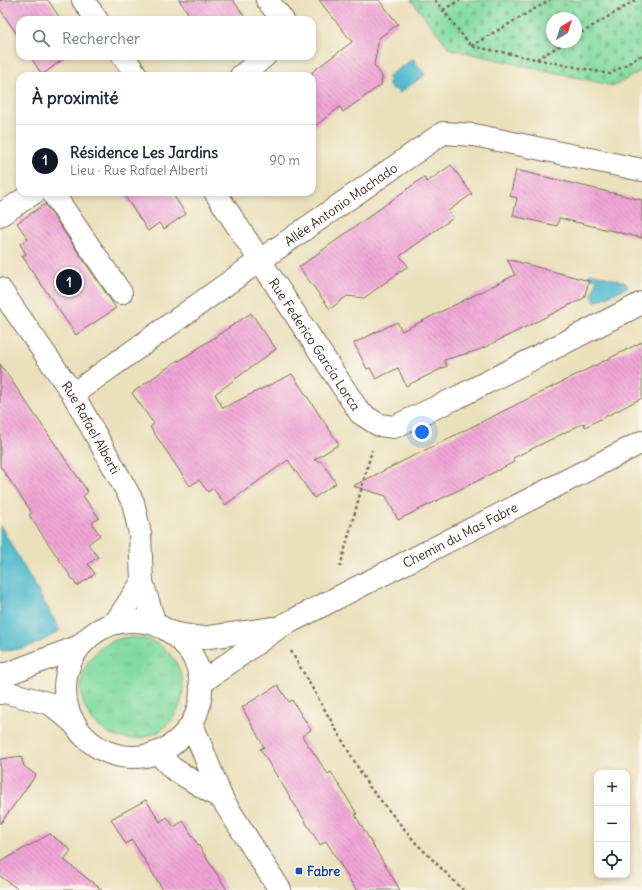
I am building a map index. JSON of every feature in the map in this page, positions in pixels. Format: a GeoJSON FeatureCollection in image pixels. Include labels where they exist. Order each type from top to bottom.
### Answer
{"type":"FeatureCollection","features":[{"type":"Feature","properties":{"kind":"street"},"geometry":{"type":"LineString","coordinates":[[83,0],[94,16]]}},
{"type":"Feature","properties":{"kind":"street"},"geometry":{"type":"LineString","coordinates":[[267,0],[281,16]]}},
{"type":"Feature","properties":{"kind":"street"},"geometry":{"type":"LineString","coordinates":[[126,60],[134,72]]}},
{"type":"Feature","properties":{"kind":"street"},"geometry":{"type":"LineString","coordinates":[[246,72],[260,60]]}},
{"type":"Feature","properties":{"kind":"street","name":"Allée Antonio Machado"},"geometry":{"type":"LineString","coordinates":[[73,394],[259,260],[443,133],[474,135],[642,170]]}},
{"type":"Feature","properties":{"kind":"street"},"geometry":{"type":"LineString","coordinates":[[0,216],[29,196]]}},
{"type":"Feature","properties":{"kind":"street"},"geometry":{"type":"LineString","coordinates":[[55,196],[121,293]]}},
{"type":"Feature","properties":{"kind":"street","name":"Rue Federico García Lorca"},"geometry":{"type":"LineString","coordinates":[[218,196],[360,413],[379,425]]}},
{"type":"Feature","properties":{"kind":"street","name":"Rue Rafael Alberti"},"geometry":{"type":"LineString","coordinates":[[0,289],[73,394],[133,502],[140,534],[142,582],[164,628]]}},
{"type":"Feature","properties":{"kind":"street"},"geometry":{"type":"LineString","coordinates":[[379,425],[394,427],[460,396],[642,303]]}},
{"type":"Feature","properties":{"kind":"street","name":"Chemin du Mas Fabre"},"geometry":{"type":"LineString","coordinates":[[202,683],[278,628],[642,442]]}},
{"type":"Feature","properties":{"kind":"street"},"geometry":{"type":"LineString","coordinates":[[115,623],[142,582]]}},
{"type":"Feature","properties":{"kind":"street"},"geometry":{"type":"LineString","coordinates":[[0,693],[5,692],[51,704],[76,725],[88,739],[103,750],[121,756],[139,757],[158,753],[177,741],[192,724],[200,705],[202,683],[197,664],[187,646],[164,628],[135,621],[115,623],[102,628],[90,636],[80,646],[70,664],[65,685],[68,705],[76,725]]}},
{"type":"Feature","properties":{"kind":"street","name":"Chemin du Mas Fabre"},"geometry":{"type":"LineString","coordinates":[[164,628],[202,638],[278,628]]}},
{"type":"Feature","properties":{"kind":"street"},"geometry":{"type":"LineString","coordinates":[[0,674],[7,674],[80,646]]}},
{"type":"Feature","properties":{"kind":"street"},"geometry":{"type":"LineString","coordinates":[[192,724],[222,800],[280,890]]}},
{"type":"Feature","properties":{"kind":"street"},"geometry":{"type":"LineString","coordinates":[[158,753],[172,768],[222,800]]}},
{"type":"Feature","properties":{"kind":"path"},"geometry":{"type":"LineString","coordinates":[[435,0],[471,46],[610,74],[642,55]]}},
{"type":"Feature","properties":{"kind":"path"},"geometry":{"type":"LineString","coordinates":[[443,10],[460,0]]}},
{"type":"Feature","properties":{"kind":"path"},"geometry":{"type":"LineString","coordinates":[[471,46],[550,0]]}},
{"type":"Feature","properties":{"kind":"path"},"geometry":{"type":"LineString","coordinates":[[582,32],[636,0]]}},
{"type":"Feature","properties":{"kind":"path"},"geometry":{"type":"LineString","coordinates":[[537,59],[556,48]]}},
{"type":"Feature","properties":{"kind":"path"},"geometry":{"type":"LineString","coordinates":[[334,599],[341,558],[379,425]]}},
{"type":"Feature","properties":{"kind":"path"},"geometry":{"type":"LineString","coordinates":[[278,628],[368,785],[415,842],[463,890]]}},
{"type":"Feature","properties":{"kind":"green space"},"geometry":{"type":"Polygon","coordinates":[[[411,0],[642,0],[642,70],[614,86],[450,49],[411,0]]]}},
{"type":"Feature","properties":{"kind":"green space"},"geometry":{"type":"Polygon","coordinates":[[[132,637],[152,641],[160,645],[168,652],[175,660],[179,668],[183,688],[179,708],[175,716],[168,724],[160,731],[152,735],[132,739],[112,735],[104,731],[96,724],[89,716],[85,708],[81,688],[85,668],[89,660],[96,652],[104,645],[112,641],[132,637]]]}},
{"type":"Feature","properties":{"kind":"water"},"geometry":{"type":"Polygon","coordinates":[[[413,59],[425,75],[399,93],[396,89],[391,89],[388,84],[390,81],[387,77],[413,59]]]}},
{"type":"Feature","properties":{"kind":"water"},"geometry":{"type":"Polygon","coordinates":[[[590,273],[625,282],[628,287],[595,302],[592,297],[597,279],[589,277],[590,273]]]}},
{"type":"Feature","properties":{"kind":"water"},"geometry":{"type":"Polygon","coordinates":[[[0,525],[60,630],[39,643],[25,648],[0,651],[0,525]]]}},
{"type":"Feature","properties":{"kind":"building"},"geometry":{"type":"Polygon","coordinates":[[[0,0],[48,0],[58,16],[16,16],[16,33],[0,9],[0,0]]]}},
{"type":"Feature","properties":{"kind":"building"},"geometry":{"type":"Polygon","coordinates":[[[179,0],[233,0],[244,16],[190,16],[179,0]]]}},
{"type":"Feature","properties":{"kind":"building"},"geometry":{"type":"Polygon","coordinates":[[[319,0],[379,0],[398,24],[379,38],[374,65],[382,76],[381,85],[343,112],[340,107],[316,125],[316,72],[312,72],[352,42],[319,0]]]}},
{"type":"Feature","properties":{"kind":"building"},"geometry":{"type":"Polygon","coordinates":[[[33,60],[62,60],[46,72],[40,72],[33,60]]]}},
{"type":"Feature","properties":{"kind":"building"},"geometry":{"type":"Polygon","coordinates":[[[451,165],[472,194],[448,211],[453,218],[400,256],[408,266],[364,298],[347,296],[330,309],[299,267],[424,177],[427,182],[451,165]]]}},
{"type":"Feature","properties":{"kind":"building"},"geometry":{"type":"Polygon","coordinates":[[[516,170],[642,200],[642,238],[559,218],[557,226],[513,216],[517,198],[510,196],[516,170]]]}},
{"type":"Feature","properties":{"kind":"building"},"geometry":{"type":"Polygon","coordinates":[[[125,196],[174,196],[186,214],[164,229],[159,223],[148,231],[125,196]]]}},
{"type":"Feature","properties":{"kind":"building"},"geometry":{"type":"Polygon","coordinates":[[[45,204],[116,308],[76,335],[22,256],[26,254],[20,244],[28,239],[17,223],[45,204]]]}},
{"type":"Feature","properties":{"kind":"building"},"geometry":{"type":"Polygon","coordinates":[[[507,259],[589,281],[584,298],[479,350],[444,360],[447,366],[406,386],[398,368],[376,379],[370,368],[367,369],[354,343],[397,322],[402,331],[515,275],[507,259]]]}},
{"type":"Feature","properties":{"kind":"building"},"geometry":{"type":"Polygon","coordinates":[[[251,313],[276,349],[215,394],[223,408],[292,374],[339,444],[314,460],[322,462],[336,483],[314,498],[288,460],[225,505],[213,488],[208,492],[199,480],[190,486],[150,427],[154,424],[132,393],[178,360],[179,361],[251,313]]]}},
{"type":"Feature","properties":{"kind":"building"},"geometry":{"type":"Polygon","coordinates":[[[642,342],[642,398],[585,427],[584,423],[513,458],[514,462],[477,481],[398,520],[386,496],[353,486],[642,342]]]}},
{"type":"Feature","properties":{"kind":"building"},"geometry":{"type":"Polygon","coordinates":[[[0,364],[88,492],[83,496],[99,518],[92,523],[100,535],[88,544],[98,557],[88,564],[95,574],[77,586],[29,515],[32,513],[0,466],[0,364]]]}},
{"type":"Feature","properties":{"kind":"building"},"geometry":{"type":"Polygon","coordinates":[[[278,685],[289,702],[292,700],[311,730],[302,736],[328,774],[331,772],[357,814],[355,815],[400,890],[356,890],[326,841],[320,845],[260,749],[264,747],[242,707],[278,685]]]}},
{"type":"Feature","properties":{"kind":"building"},"geometry":{"type":"Polygon","coordinates":[[[21,756],[24,766],[36,775],[0,824],[0,759],[21,756]]]}},
{"type":"Feature","properties":{"kind":"building"},"geometry":{"type":"Polygon","coordinates":[[[146,800],[160,822],[167,817],[174,827],[183,821],[227,890],[163,890],[132,840],[126,844],[111,819],[146,800]]]}},
{"type":"Feature","properties":{"kind":"building"},"geometry":{"type":"Polygon","coordinates":[[[50,834],[71,850],[64,860],[102,890],[19,890],[0,876],[0,862],[50,834]]]}},
{"type":"Feature","properties":{"kind":"place","name":"Résidence Les Jardins"},"geometry":{"type":"Point","coordinates":[69,282]}},
{"type":"Feature","properties":{"kind":"place","name":"Fabre"},"geometry":{"type":"Point","coordinates":[299,871]}}]}
